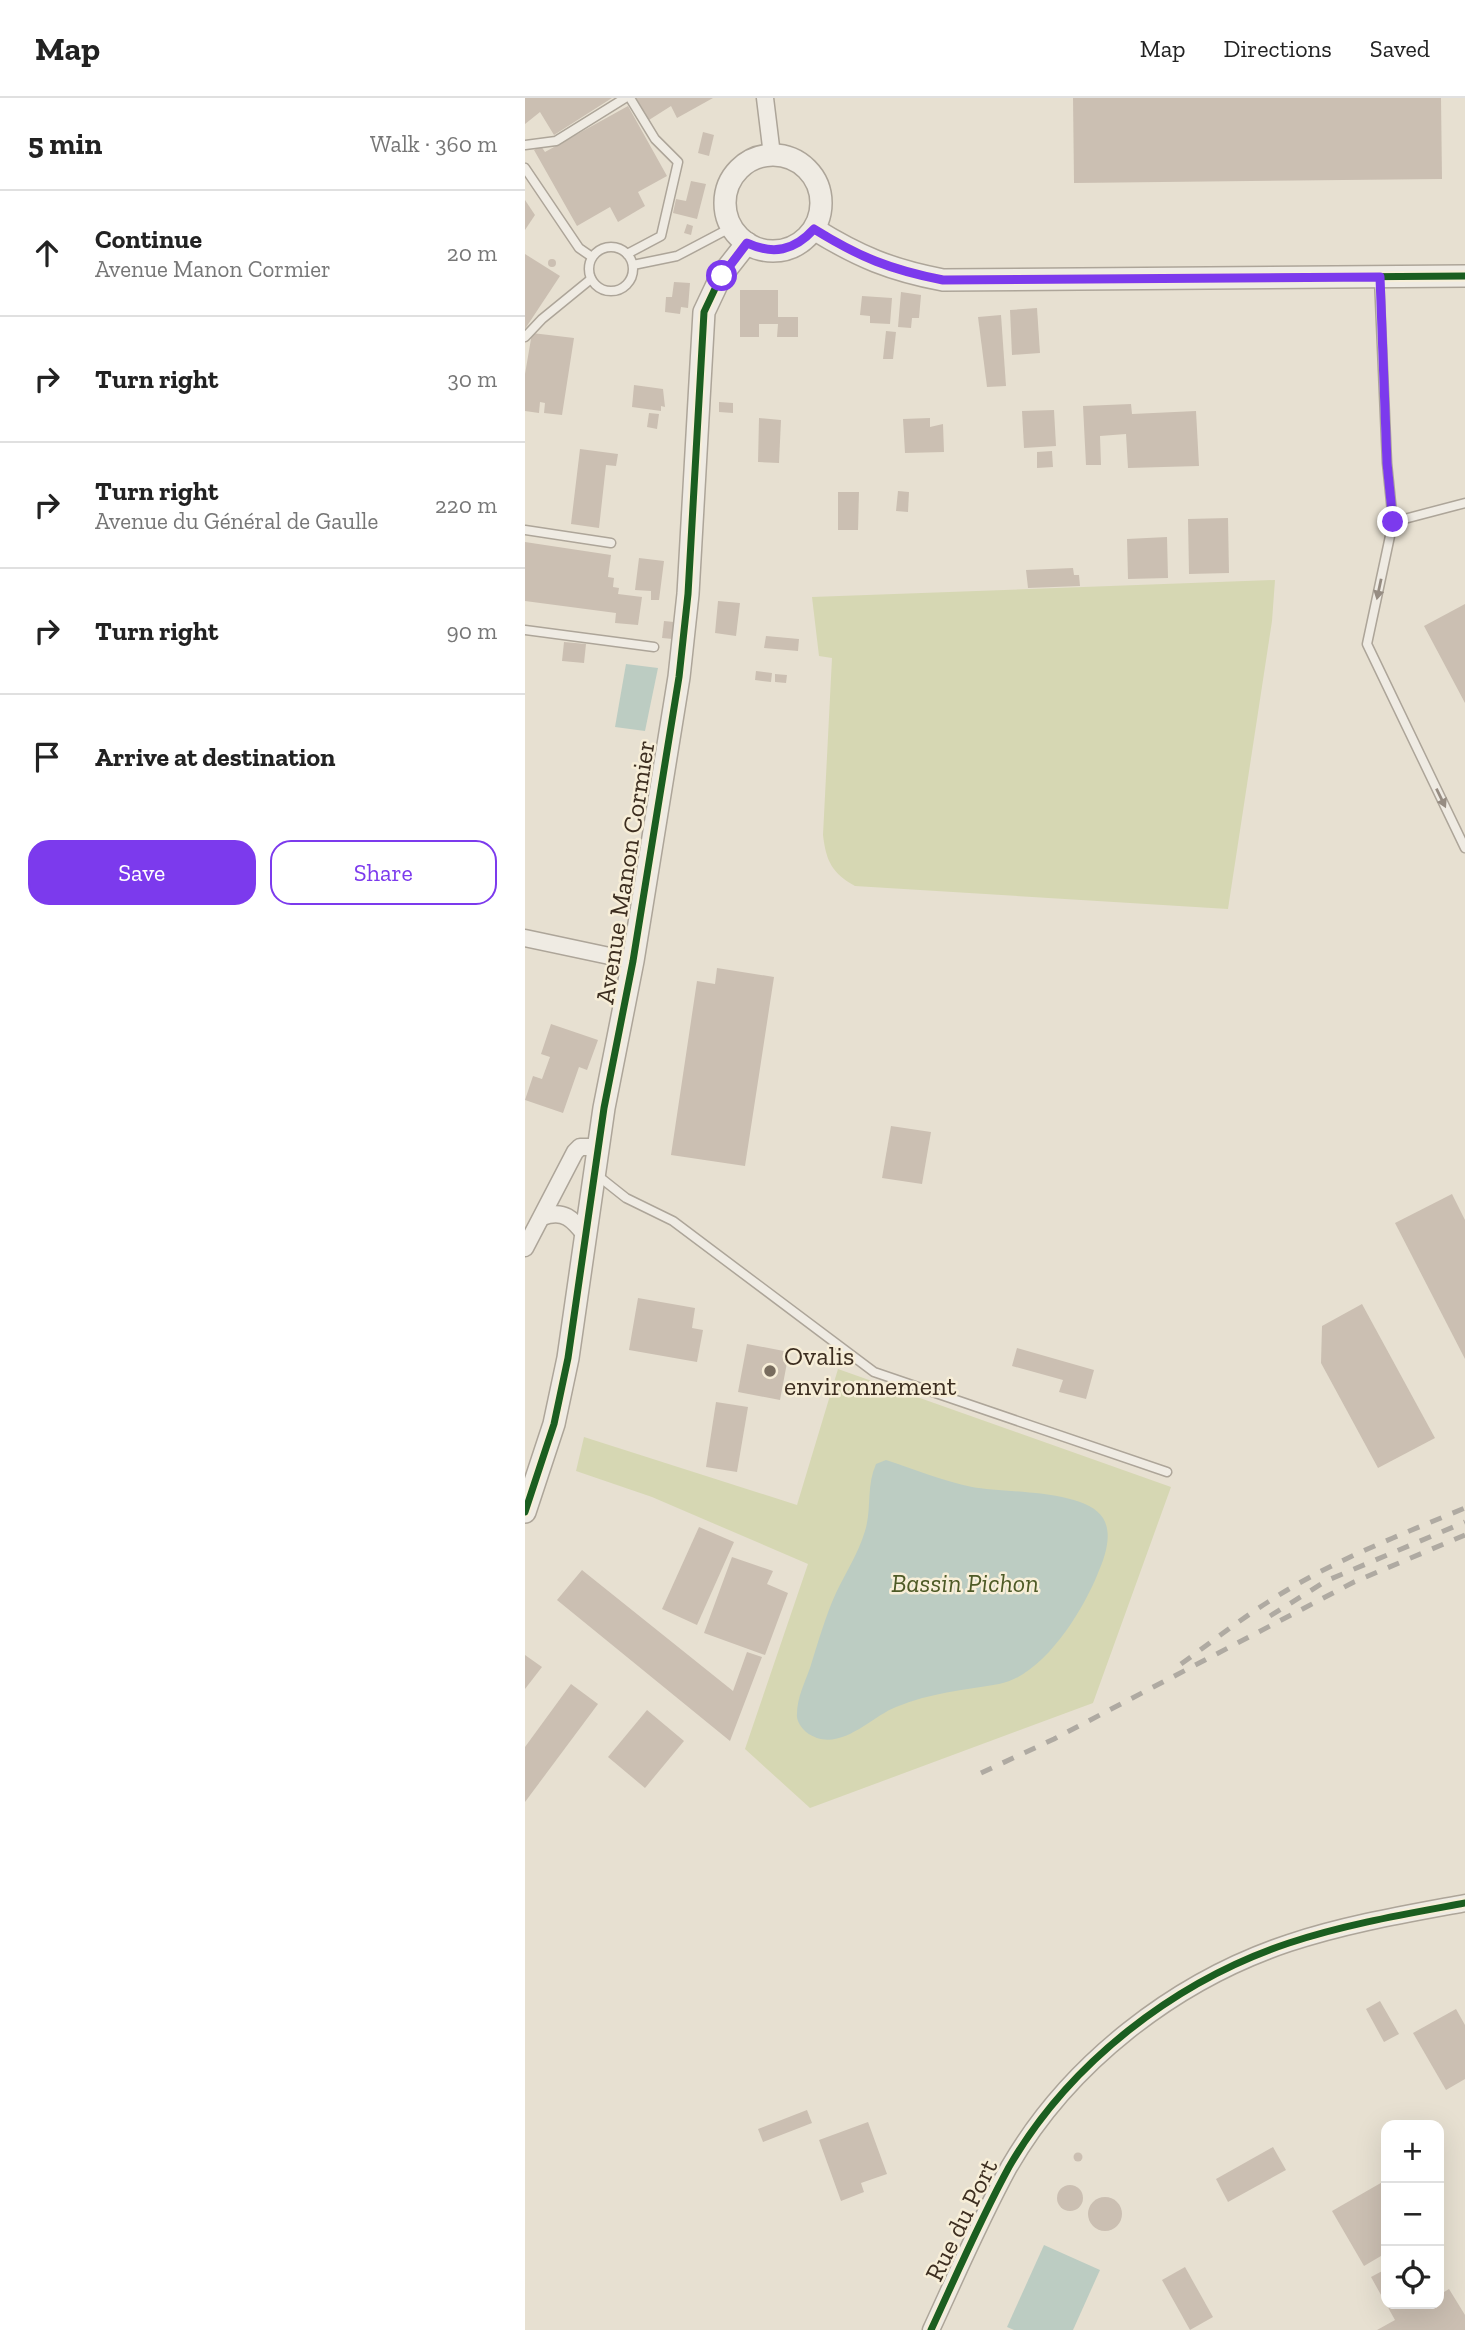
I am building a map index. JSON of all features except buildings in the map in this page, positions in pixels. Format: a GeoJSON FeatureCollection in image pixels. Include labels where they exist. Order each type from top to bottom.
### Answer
{"type":"FeatureCollection","features":[{"type":"Feature","properties":{"kind":"street"},"geometry":{"type":"LineString","coordinates":[[765,98],[772,155]]}},
{"type":"Feature","properties":{"kind":"street"},"geometry":{"type":"LineString","coordinates":[[772,155],[800,163],[819,186],[820,215],[814,229],[804,240],[776,251],[747,243],[732,227],[725,204],[733,176],[750,161],[772,155]]}},
{"type":"Feature","properties":{"kind":"street"},"geometry":{"type":"LineString","coordinates":[[814,229],[849,251],[899,272],[943,280],[1465,276]]}},
{"type":"Feature","properties":{"kind":"street","name":"Avenue Manon Cormier"},"geometry":{"type":"LineString","coordinates":[[525,1512],[554,1424],[679,677],[688,593],[704,312],[722,276],[747,243]]}},
{"type":"Feature","properties":{"kind":"street"},"geometry":{"type":"LineString","coordinates":[[525,938],[633,961]]}},
{"type":"Feature","properties":{"kind":"street"},"geometry":{"type":"LineString","coordinates":[[525,1248],[575,1152],[580,1147],[599,1147]]}},
{"type":"Feature","properties":{"kind":"street"},"geometry":{"type":"LineString","coordinates":[[542,1217],[563,1214],[575,1220],[586,1236]]}},
{"type":"Feature","properties":{"kind":"street","name":"Rue du Port"},"geometry":{"type":"LineString","coordinates":[[931,2330],[1010,2167],[1037,2125],[1069,2087],[1116,2041],[1169,2000],[1226,1969],[1288,1943],[1347,1926],[1465,1903]]}},
{"type":"Feature","properties":{"kind":"lane"},"geometry":{"type":"LineString","coordinates":[[525,145],[556,141],[625,98]]}},
{"type":"Feature","properties":{"kind":"lane"},"geometry":{"type":"LineString","coordinates":[[628,254],[661,236],[678,162],[655,139],[630,98]]}},
{"type":"Feature","properties":{"kind":"lane"},"geometry":{"type":"LineString","coordinates":[[525,168],[579,248],[592,257]]}},
{"type":"Feature","properties":{"kind":"lane"},"geometry":{"type":"LineString","coordinates":[[633,265],[677,257],[732,227]]}},
{"type":"Feature","properties":{"kind":"lane"},"geometry":{"type":"LineString","coordinates":[[612,246],[628,254],[633,265],[631,279],[620,289],[606,290],[591,279],[588,270],[592,257],[598,250],[612,246]]}},
{"type":"Feature","properties":{"kind":"lane"},"geometry":{"type":"LineString","coordinates":[[1380,277],[1387,463],[1393,522],[1367,644],[1465,848]]}},
{"type":"Feature","properties":{"kind":"lane"},"geometry":{"type":"LineString","coordinates":[[525,337],[542,319],[591,279]]}},
{"type":"Feature","properties":{"kind":"lane"},"geometry":{"type":"LineString","coordinates":[[1393,522],[1465,503]]}},
{"type":"Feature","properties":{"kind":"lane"},"geometry":{"type":"LineString","coordinates":[[525,530],[611,543]]}},
{"type":"Feature","properties":{"kind":"lane"},"geometry":{"type":"LineString","coordinates":[[525,630],[654,647]]}},
{"type":"Feature","properties":{"kind":"lane"},"geometry":{"type":"LineString","coordinates":[[595,1173],[626,1198],[673,1221],[874,1372],[1167,1472]]}},
{"type":"Feature","properties":{"kind":"green space"},"geometry":{"type":"Polygon","coordinates":[[[1275,580],[1272,621],[1228,909],[855,886],[831,865],[823,835],[832,658],[819,656],[812,597],[1275,580]]]}},
{"type":"Feature","properties":{"kind":"green space","name":"Bassin Pichon"},"geometry":{"type":"Polygon","coordinates":[[[838,1369],[1171,1487],[1093,1703],[810,1808],[745,1749],[808,1564],[652,1497],[576,1471],[584,1437],[797,1505],[838,1369]]]}},
{"type":"Feature","properties":{"kind":"shaded area"},"geometry":{"type":"Polygon","coordinates":[[[626,664],[658,668],[645,731],[615,727],[626,664]]]}},
{"type":"Feature","properties":{"kind":"shaded area","name":"Bassin Pichon"},"geometry":{"type":"Polygon","coordinates":[[[886,1460],[972,1487],[1042,1494],[1079,1502],[1103,1518],[1108,1538],[1105,1553],[1101,1567],[1072,1623],[1031,1669],[999,1684],[947,1692],[909,1702],[842,1737],[830,1740],[818,1738],[806,1732],[799,1724],[798,1702],[828,1611],[865,1531],[873,1472],[876,1464],[886,1460]]]}},
{"type":"Feature","properties":{"kind":"shaded area"},"geometry":{"type":"Polygon","coordinates":[[[1044,2245],[1100,2270],[1073,2330],[1014,2330],[1007,2327],[1044,2245]]]}},
{"type":"Feature","properties":{"kind":"railway"},"geometry":{"type":"LineString","coordinates":[[1181,1664],[1257,1609],[1315,1574],[1364,1550],[1465,1508]]}},
{"type":"Feature","properties":{"kind":"railway"},"geometry":{"type":"LineString","coordinates":[[1270,1616],[1326,1581],[1465,1522]]}},
{"type":"Feature","properties":{"kind":"railway"},"geometry":{"type":"LineString","coordinates":[[981,1773],[1054,1739],[1354,1582],[1465,1535]]}},
{"type":"Feature","properties":{"kind":"cycle path"},"geometry":{"type":"LineString","coordinates":[[814,229],[876,261],[907,272],[943,280],[1465,276]]}},
{"type":"Feature","properties":{"kind":"cycle path"},"geometry":{"type":"LineString","coordinates":[[525,1512],[554,1424],[568,1358],[604,1108],[633,961],[679,677],[688,594],[704,312],[721,276],[747,243]]}},
{"type":"Feature","properties":{"kind":"cycle path"},"geometry":{"type":"LineString","coordinates":[[931,2330],[998,2187],[1034,2129],[1062,2093],[1094,2060],[1129,2030],[1206,1979],[1289,1943],[1354,1925],[1465,1903]]}},
{"type":"Feature","properties":{"kind":"place","name":"Ovalis environnement"},"geometry":{"type":"Point","coordinates":[770,1371]}},
{"type":"Feature","properties":{"kind":"route"},"geometry":{"type":"LineString","coordinates":[[722,276],[747,243],[776,251],[791,248],[804,240],[814,229],[849,251],[899,272],[943,280],[1380,277],[1387,463],[1393,522]]}}]}
